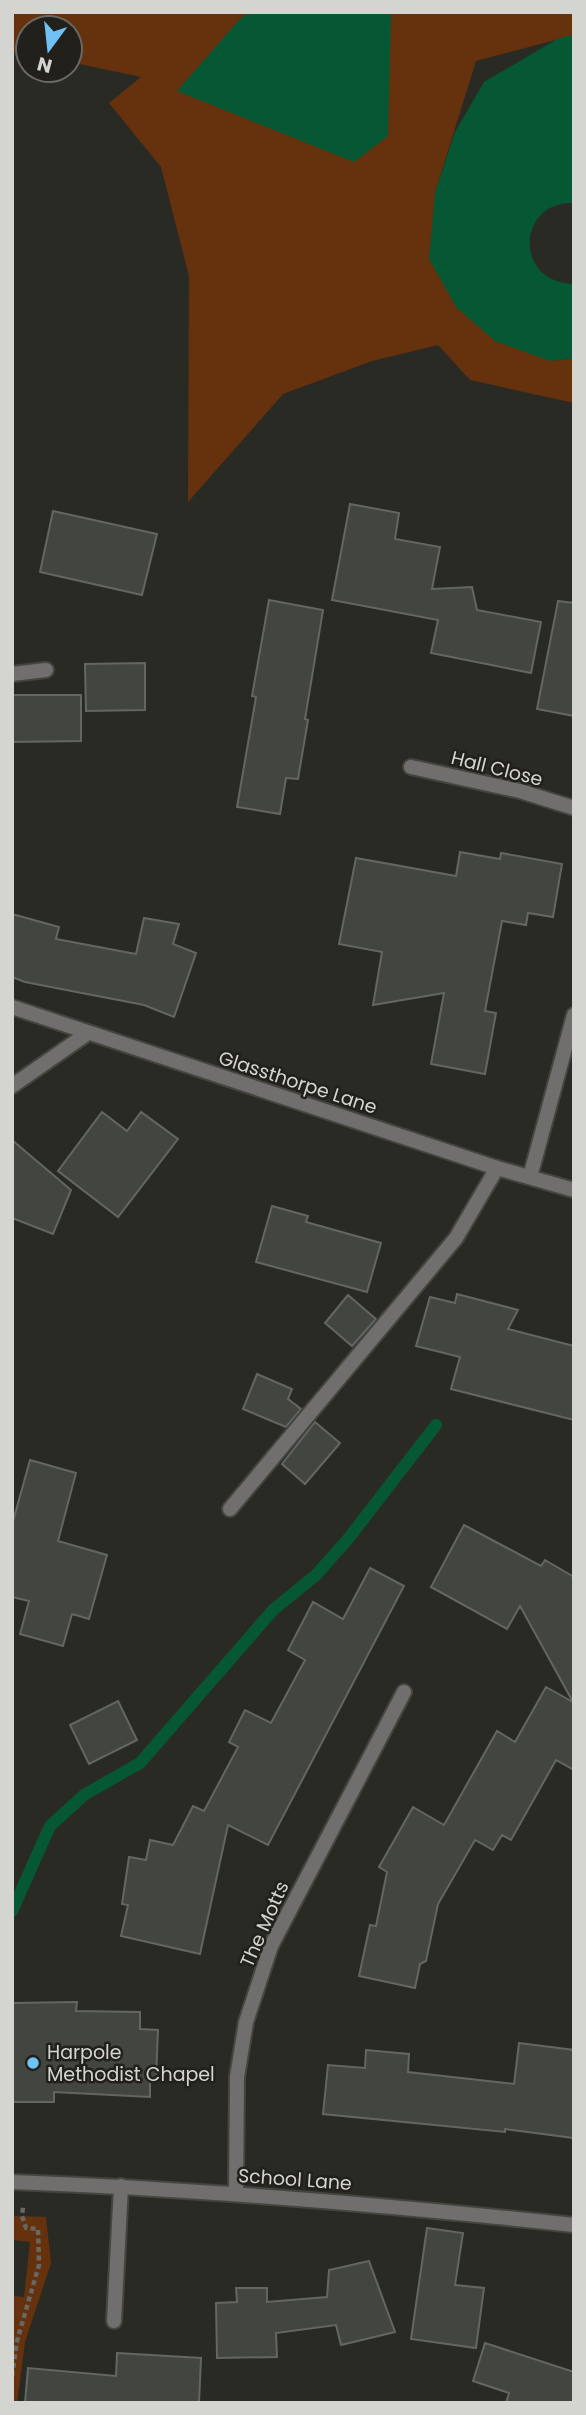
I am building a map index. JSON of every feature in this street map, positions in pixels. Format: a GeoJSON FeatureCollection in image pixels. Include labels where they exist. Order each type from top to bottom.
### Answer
{"type":"FeatureCollection","features":[{"type":"Feature","properties":{"kind":"street"},"geometry":{"type":"LineString","coordinates":[[12,674],[46,670]]}},
{"type":"Feature","properties":{"kind":"street","name":"Hall Close"},"geometry":{"type":"LineString","coordinates":[[411,767],[520,791],[574,808]]}},
{"type":"Feature","properties":{"kind":"street","name":"Glassthorpe Lane"},"geometry":{"type":"LineString","coordinates":[[12,1007],[497,1168],[574,1189]]}},
{"type":"Feature","properties":{"kind":"street"},"geometry":{"type":"LineString","coordinates":[[530,1177],[574,1015]]}},
{"type":"Feature","properties":{"kind":"street"},"geometry":{"type":"LineString","coordinates":[[12,1086],[88,1033]]}},
{"type":"Feature","properties":{"kind":"street"},"geometry":{"type":"LineString","coordinates":[[230,1509],[456,1238],[497,1168]]}},
{"type":"Feature","properties":{"kind":"street","name":"The Motts"},"geometry":{"type":"LineString","coordinates":[[236,2193],[237,2077],[246,2022],[271,1946],[404,1692]]}},
{"type":"Feature","properties":{"kind":"street","name":"School Lane"},"geometry":{"type":"LineString","coordinates":[[19,2182],[236,2193],[396,2206],[574,2225]]}},
{"type":"Feature","properties":{"kind":"street"},"geometry":{"type":"LineString","coordinates":[[114,2321],[121,2186]]}},
{"type":"Feature","properties":{"kind":"path"},"geometry":{"type":"LineString","coordinates":[[12,2376],[17,2341],[39,2265],[38,2229],[26,2228],[22,2217],[19,2182]]}},
{"type":"Feature","properties":{"kind":"shaded area"},"geometry":{"type":"Polygon","coordinates":[[[12,12],[574,12],[574,35],[476,61],[435,193],[550,361],[574,358],[574,403],[470,380],[438,345],[372,361],[283,394],[188,502],[189,276],[161,167],[109,103],[141,77],[84,65],[84,14],[14,14],[12,51],[12,12]]]}},
{"type":"Feature","properties":{"kind":"shaded area"},"geometry":{"type":"Polygon","coordinates":[[[249,12],[391,12],[388,136],[354,162],[177,91],[249,12]]]}},
{"type":"Feature","properties":{"kind":"shaded area"},"geometry":{"type":"Polygon","coordinates":[[[574,35],[574,203],[555,206],[541,214],[533,227],[530,242],[532,257],[540,270],[554,280],[574,284],[574,358],[550,361],[495,341],[456,307],[429,259],[435,193],[455,132],[484,82],[559,38],[574,35]]]}},
{"type":"Feature","properties":{"kind":"shaded area"},"geometry":{"type":"Polygon","coordinates":[[[14,2216],[46,2217],[51,2263],[25,2342],[17,2403],[12,2403],[12,2312],[14,2296],[24,2297],[30,2242],[12,2240],[14,2216]]]}},
{"type":"Feature","properties":{"kind":"building"},"geometry":{"type":"Polygon","coordinates":[[[350,504],[399,513],[395,539],[440,547],[432,589],[472,587],[477,610],[541,622],[531,673],[431,653],[438,620],[332,600],[350,504]]]}},
{"type":"Feature","properties":{"kind":"building"},"geometry":{"type":"Polygon","coordinates":[[[53,511],[157,534],[142,595],[40,572],[53,511]]]}},
{"type":"Feature","properties":{"kind":"building"},"geometry":{"type":"Polygon","coordinates":[[[269,600],[323,610],[298,779],[286,778],[280,814],[237,807],[256,697],[252,696],[269,600]]]}},
{"type":"Feature","properties":{"kind":"building"},"geometry":{"type":"Polygon","coordinates":[[[558,601],[574,603],[574,716],[537,709],[558,601]]]}},
{"type":"Feature","properties":{"kind":"building"},"geometry":{"type":"Polygon","coordinates":[[[145,663],[145,710],[86,711],[85,664],[145,663]]]}},
{"type":"Feature","properties":{"kind":"building"},"geometry":{"type":"Polygon","coordinates":[[[12,695],[81,695],[81,741],[12,742],[12,695]]]}},
{"type":"Feature","properties":{"kind":"building"},"geometry":{"type":"Polygon","coordinates":[[[460,852],[500,859],[501,853],[562,864],[553,917],[528,913],[526,925],[502,921],[485,1011],[496,1013],[485,1074],[431,1064],[444,993],[373,1005],[382,952],[339,944],[356,858],[456,876],[460,852]]]}},
{"type":"Feature","properties":{"kind":"building"},"geometry":{"type":"Polygon","coordinates":[[[12,914],[59,927],[56,939],[136,954],[144,918],[179,924],[173,944],[196,953],[174,1017],[144,1005],[25,982],[12,977],[12,914]]]}},
{"type":"Feature","properties":{"kind":"building"},"geometry":{"type":"Polygon","coordinates":[[[102,1112],[127,1131],[141,1112],[178,1139],[118,1217],[58,1171],[102,1112]]]}},
{"type":"Feature","properties":{"kind":"building"},"geometry":{"type":"Polygon","coordinates":[[[12,1140],[71,1190],[53,1234],[12,1218],[12,1140]]]}},
{"type":"Feature","properties":{"kind":"building"},"geometry":{"type":"Polygon","coordinates":[[[272,1206],[308,1216],[306,1222],[381,1243],[367,1292],[256,1262],[272,1206]]]}},
{"type":"Feature","properties":{"kind":"building"},"geometry":{"type":"Polygon","coordinates":[[[457,1294],[518,1310],[508,1329],[574,1346],[574,1420],[451,1389],[460,1357],[416,1346],[430,1297],[455,1303],[457,1294]]]}},
{"type":"Feature","properties":{"kind":"building"},"geometry":{"type":"Polygon","coordinates":[[[348,1295],[376,1319],[352,1346],[325,1323],[348,1295]]]}},
{"type":"Feature","properties":{"kind":"building"},"geometry":{"type":"Polygon","coordinates":[[[257,1374],[292,1389],[288,1399],[301,1409],[286,1427],[243,1409],[257,1374]]]}},
{"type":"Feature","properties":{"kind":"building"},"geometry":{"type":"Polygon","coordinates":[[[315,1422],[340,1443],[305,1484],[282,1464],[315,1422]]]}},
{"type":"Feature","properties":{"kind":"building"},"geometry":{"type":"Polygon","coordinates":[[[30,1460],[76,1473],[58,1541],[107,1555],[89,1619],[72,1614],[63,1646],[20,1634],[29,1601],[12,1597],[12,1525],[30,1460]]]}},
{"type":"Feature","properties":{"kind":"building"},"geometry":{"type":"Polygon","coordinates":[[[464,1525],[541,1566],[545,1560],[574,1577],[574,1770],[556,1760],[511,1840],[502,1835],[493,1850],[475,1840],[438,1904],[426,1961],[420,1964],[415,1988],[359,1976],[370,1925],[376,1926],[387,1872],[379,1867],[413,1807],[444,1825],[497,1731],[515,1742],[546,1687],[573,1702],[520,1606],[507,1629],[431,1587],[464,1525]]]}},
{"type":"Feature","properties":{"kind":"building"},"geometry":{"type":"Polygon","coordinates":[[[370,1568],[404,1586],[268,1845],[228,1825],[200,1954],[121,1936],[128,1905],[122,1904],[129,1857],[146,1860],[150,1840],[173,1845],[193,1806],[204,1811],[238,1747],[229,1742],[245,1710],[271,1723],[305,1660],[288,1650],[313,1602],[343,1619],[370,1568]]]}},
{"type":"Feature","properties":{"kind":"building"},"geometry":{"type":"Polygon","coordinates":[[[118,1701],[137,1740],[89,1764],[70,1725],[118,1701]]]}},
{"type":"Feature","properties":{"kind":"building"},"geometry":{"type":"Polygon","coordinates":[[[77,2002],[76,2011],[140,2012],[140,2029],[158,2030],[156,2080],[150,2080],[150,2097],[54,2092],[54,2102],[12,2102],[12,2003],[77,2002]]]}},
{"type":"Feature","properties":{"kind":"building"},"geometry":{"type":"Polygon","coordinates":[[[519,2043],[574,2050],[574,2138],[505,2129],[505,2132],[323,2114],[328,2065],[365,2068],[366,2050],[409,2054],[408,2072],[514,2084],[519,2043]]]}},
{"type":"Feature","properties":{"kind":"building"},"geometry":{"type":"Polygon","coordinates":[[[427,2228],[463,2233],[455,2285],[484,2288],[476,2348],[411,2339],[427,2228]]]}},
{"type":"Feature","properties":{"kind":"building"},"geometry":{"type":"Polygon","coordinates":[[[369,2261],[395,2332],[341,2345],[336,2325],[276,2333],[277,2357],[217,2358],[216,2303],[237,2302],[236,2288],[267,2288],[267,2302],[327,2297],[329,2270],[369,2261]]]}},
{"type":"Feature","properties":{"kind":"building"},"geometry":{"type":"Polygon","coordinates":[[[485,2343],[574,2372],[574,2403],[506,2403],[509,2393],[473,2381],[485,2343]]]}},
{"type":"Feature","properties":{"kind":"building"},"geometry":{"type":"Polygon","coordinates":[[[117,2353],[201,2358],[199,2403],[25,2403],[28,2368],[116,2376],[117,2353]]]}},
{"type":"Feature","properties":{"kind":"waterway"},"geometry":{"type":"LineString","coordinates":[[12,1911],[50,1826],[84,1795],[140,1763],[273,1610],[316,1575],[348,1539],[436,1425]]}},
{"type":"Feature","properties":{"kind":"place","name":"Harpole Methodist Chapel"},"geometry":{"type":"Point","coordinates":[33,2063]}}]}
